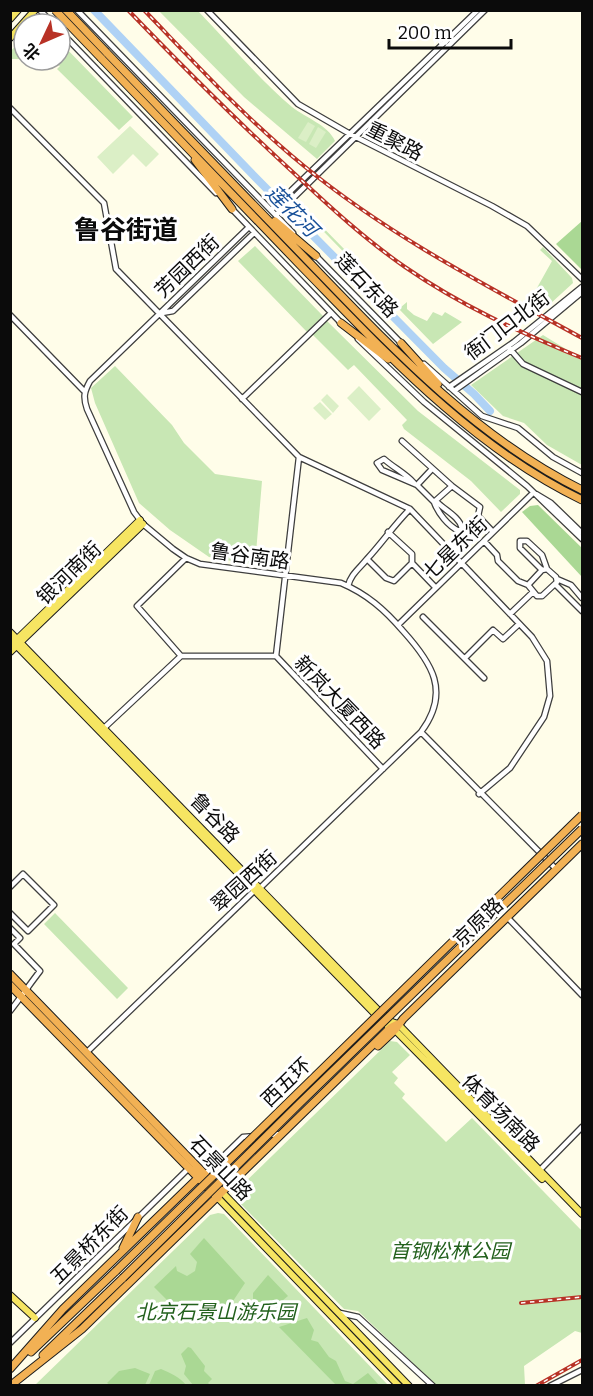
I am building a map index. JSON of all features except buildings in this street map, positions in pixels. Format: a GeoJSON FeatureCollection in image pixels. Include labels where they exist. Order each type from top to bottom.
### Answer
{"type":"FeatureCollection","features":[{"type":"Feature","properties":{"kind":"highway"},"geometry":{"type":"LineString","coordinates":[[55,10],[103,55]]}},
{"type":"Feature","properties":{"kind":"highway"},"geometry":{"type":"LineString","coordinates":[[66,10],[103,55]]}},
{"type":"Feature","properties":{"kind":"highway","name":"莲石东路"},"geometry":{"type":"LineString","coordinates":[[103,55],[175,135],[353,320],[416,381],[508,457],[580,499]]}},
{"type":"Feature","properties":{"kind":"highway","name":"莲石东路"},"geometry":{"type":"LineString","coordinates":[[103,55],[422,375],[514,449],[581,489]]}},
{"type":"Feature","properties":{"kind":"highway"},"geometry":{"type":"LineString","coordinates":[[175,135],[232,209]]}},
{"type":"Feature","properties":{"kind":"highway"},"geometry":{"type":"LineString","coordinates":[[244,196],[316,256]]}},
{"type":"Feature","properties":{"kind":"highway"},"geometry":{"type":"LineString","coordinates":[[341,323],[416,381]]}},
{"type":"Feature","properties":{"kind":"highway"},"geometry":{"type":"LineString","coordinates":[[401,343],[456,403]]}},
{"type":"Feature","properties":{"kind":"highway","name":"西五环"},"geometry":{"type":"LineString","coordinates":[[10,1370],[117,1271],[582,814]]}},
{"type":"Feature","properties":{"kind":"highway","name":"西五环"},"geometry":{"type":"LineString","coordinates":[[13,1384],[582,829]]}},
{"type":"Feature","properties":{"kind":"highway","name":"京原路"},"geometry":{"type":"LineString","coordinates":[[221,1195],[582,844]]}},
{"type":"Feature","properties":{"kind":"highway","name":"石景山路"},"geometry":{"type":"LineString","coordinates":[[10,974],[24,994],[189,1168],[201,1176]]}},
{"type":"Feature","properties":{"kind":"highway","name":"石景山路"},"geometry":{"type":"LineString","coordinates":[[10,986],[24,994],[86,1053],[221,1195]]}},
{"type":"Feature","properties":{"kind":"highway","name":"京原路"},"geometry":{"type":"LineString","coordinates":[[221,1195],[281,1134],[394,1028]]}},
{"type":"Feature","properties":{"kind":"highway"},"geometry":{"type":"LineString","coordinates":[[10,1370],[63,1309],[201,1176]]}},
{"type":"Feature","properties":{"kind":"highway"},"geometry":{"type":"LineString","coordinates":[[13,1384],[82,1329],[221,1195]]}},
{"type":"Feature","properties":{"kind":"highway"},"geometry":{"type":"LineString","coordinates":[[121,1253],[138,1217]]}},
{"type":"Feature","properties":{"kind":"main road"},"geometry":{"type":"LineString","coordinates":[[10,19],[18,10]]}},
{"type":"Feature","properties":{"kind":"main road"},"geometry":{"type":"LineString","coordinates":[[10,38],[35,10]]}},
{"type":"Feature","properties":{"kind":"main road","name":"银河南街"},"geometry":{"type":"LineString","coordinates":[[10,652],[15,643],[142,522]]}},
{"type":"Feature","properties":{"kind":"main road","name":"鲁谷路"},"geometry":{"type":"LineString","coordinates":[[10,632],[15,643],[257,890],[392,1022],[394,1028]]}},
{"type":"Feature","properties":{"kind":"main road","name":"鲁谷路"},"geometry":{"type":"LineString","coordinates":[[15,643],[104,728],[257,890]]}},
{"type":"Feature","properties":{"kind":"main road","name":"体育场南路"},"geometry":{"type":"LineString","coordinates":[[394,1028],[582,1214]]}},
{"type":"Feature","properties":{"kind":"main road","name":"体育场南路"},"geometry":{"type":"LineString","coordinates":[[538,1172],[582,1220]]}},
{"type":"Feature","properties":{"kind":"main road","name":"石景山路"},"geometry":{"type":"LineString","coordinates":[[221,1195],[408,1386]]}},
{"type":"Feature","properties":{"kind":"main road","name":"石景山路"},"geometry":{"type":"LineString","coordinates":[[221,1195],[399,1386]]}},
{"type":"Feature","properties":{"kind":"main road"},"geometry":{"type":"LineString","coordinates":[[10,1295],[35,1318]]}},
{"type":"Feature","properties":{"kind":"street","name":"重聚路"},"geometry":{"type":"LineString","coordinates":[[207,10],[298,104],[353,136],[492,206],[526,226],[582,279]]}},
{"type":"Feature","properties":{"kind":"street"},"geometry":{"type":"LineString","coordinates":[[278,213],[478,10]]}},
{"type":"Feature","properties":{"kind":"street"},"geometry":{"type":"LineString","coordinates":[[273,208],[353,136],[485,10]]}},
{"type":"Feature","properties":{"kind":"street","name":"莲石东路"},"geometry":{"type":"LineString","coordinates":[[79,12],[278,213],[316,256],[401,343],[482,416],[518,428],[553,457],[582,473]]}},
{"type":"Feature","properties":{"kind":"street"},"geometry":{"type":"LineString","coordinates":[[72,43],[341,323],[424,402],[527,486],[582,539]]}},
{"type":"Feature","properties":{"kind":"street"},"geometry":{"type":"LineString","coordinates":[[10,108],[104,203],[116,269],[299,458],[410,509],[532,637],[547,661],[550,696],[544,717],[510,768],[479,794]]}},
{"type":"Feature","properties":{"kind":"street","name":"芳园西街"},"geometry":{"type":"LineString","coordinates":[[159,314],[249,227]]}},
{"type":"Feature","properties":{"kind":"street","name":"芳园西街"},"geometry":{"type":"LineString","coordinates":[[159,314],[173,311],[254,232]]}},
{"type":"Feature","properties":{"kind":"street","name":"衙门口北街"},"geometry":{"type":"LineString","coordinates":[[509,348],[582,287]]}},
{"type":"Feature","properties":{"kind":"street","name":"衙门口北街"},"geometry":{"type":"LineString","coordinates":[[453,388],[582,292]]}},
{"type":"Feature","properties":{"kind":"street"},"geometry":{"type":"LineString","coordinates":[[242,399],[331,313]]}},
{"type":"Feature","properties":{"kind":"street"},"geometry":{"type":"LineString","coordinates":[[10,315],[84,391],[90,381],[159,314]]}},
{"type":"Feature","properties":{"kind":"street"},"geometry":{"type":"LineString","coordinates":[[509,348],[523,364],[582,392]]}},
{"type":"Feature","properties":{"kind":"street","name":"鲁谷南路"},"geometry":{"type":"LineString","coordinates":[[84,391],[87,409],[134,512],[142,522],[186,558],[209,567],[341,583],[369,597],[398,625],[430,664],[436,685],[435,705],[421,732]]}},
{"type":"Feature","properties":{"kind":"street"},"geometry":{"type":"LineString","coordinates":[[402,441],[452,486],[480,507],[478,516],[493,532]]}},
{"type":"Feature","properties":{"kind":"street"},"geometry":{"type":"LineString","coordinates":[[104,728],[181,656],[276,656],[299,458]]}},
{"type":"Feature","properties":{"kind":"street"},"geometry":{"type":"LineString","coordinates":[[415,484],[382,470],[377,463],[384,459],[395,469],[406,474],[462,524],[459,531],[455,530],[442,516],[435,502]]}},
{"type":"Feature","properties":{"kind":"street"},"geometry":{"type":"LineString","coordinates":[[415,484],[432,469]]}},
{"type":"Feature","properties":{"kind":"street"},"geometry":{"type":"LineString","coordinates":[[435,502],[452,486]]}},
{"type":"Feature","properties":{"kind":"street"},"geometry":{"type":"LineString","coordinates":[[533,493],[551,503],[582,533]]}},
{"type":"Feature","properties":{"kind":"street","name":"七星东街"},"geometry":{"type":"LineString","coordinates":[[398,625],[533,493]]}},
{"type":"Feature","properties":{"kind":"street"},"geometry":{"type":"LineString","coordinates":[[348,586],[351,576],[410,509]]}},
{"type":"Feature","properties":{"kind":"street"},"geometry":{"type":"LineString","coordinates":[[388,532],[412,554],[412,563],[436,588]]}},
{"type":"Feature","properties":{"kind":"street"},"geometry":{"type":"LineString","coordinates":[[484,541],[497,555],[498,561],[518,581],[528,585],[537,596],[542,596],[556,581]]}},
{"type":"Feature","properties":{"kind":"street"},"geometry":{"type":"LineString","coordinates":[[544,569],[542,555],[527,541],[520,541],[520,548],[556,581],[582,611]]}},
{"type":"Feature","properties":{"kind":"street"},"geometry":{"type":"LineString","coordinates":[[181,656],[137,606],[186,558]]}},
{"type":"Feature","properties":{"kind":"street"},"geometry":{"type":"LineString","coordinates":[[367,559],[386,578],[394,581],[412,563]]}},
{"type":"Feature","properties":{"kind":"street"},"geometry":{"type":"LineString","coordinates":[[528,585],[544,569]]}},
{"type":"Feature","properties":{"kind":"street"},"geometry":{"type":"LineString","coordinates":[[556,581],[570,585],[582,598]]}},
{"type":"Feature","properties":{"kind":"street"},"geometry":{"type":"LineString","coordinates":[[510,614],[533,592]]}},
{"type":"Feature","properties":{"kind":"street"},"geometry":{"type":"LineString","coordinates":[[423,617],[484,678]]}},
{"type":"Feature","properties":{"kind":"street"},"geometry":{"type":"LineString","coordinates":[[465,658],[493,630],[503,639],[519,624]]}},
{"type":"Feature","properties":{"kind":"street","name":"新岚大厦西路"},"geometry":{"type":"LineString","coordinates":[[276,656],[383,769]]}},
{"type":"Feature","properties":{"kind":"street"},"geometry":{"type":"LineString","coordinates":[[421,732],[479,794],[556,869]]}},
{"type":"Feature","properties":{"kind":"street","name":"翠园西街"},"geometry":{"type":"LineString","coordinates":[[86,1053],[421,732]]}},
{"type":"Feature","properties":{"kind":"street"},"geometry":{"type":"LineString","coordinates":[[10,887],[23,874],[54,905],[28,931],[10,913]]}},
{"type":"Feature","properties":{"kind":"street"},"geometry":{"type":"LineString","coordinates":[[507,917],[582,995]]}},
{"type":"Feature","properties":{"kind":"street"},"geometry":{"type":"LineString","coordinates":[[10,928],[20,938],[14,944],[40,970],[10,1011]]}},
{"type":"Feature","properties":{"kind":"street"},"geometry":{"type":"LineString","coordinates":[[538,1172],[582,1127]]}},
{"type":"Feature","properties":{"kind":"street"},"geometry":{"type":"LineString","coordinates":[[201,1176],[243,1137],[281,1134]]}},
{"type":"Feature","properties":{"kind":"street","name":"五景桥东街"},"geometry":{"type":"LineString","coordinates":[[10,1343],[189,1168]]}},
{"type":"Feature","properties":{"kind":"street"},"geometry":{"type":"LineString","coordinates":[[339,1313],[358,1317],[433,1386]]}},
{"type":"Feature","properties":{"kind":"street"},"geometry":{"type":"LineString","coordinates":[[550,1386],[582,1370]]}},
{"type":"Feature","properties":{"kind":"green space"},"geometry":{"type":"Polygon","coordinates":[[[159,11],[198,11],[280,96],[292,107],[327,130],[335,141],[317,159],[244,97],[159,11]]]}},
{"type":"Feature","properties":{"kind":"green space"},"geometry":{"type":"Polygon","coordinates":[[[72,54],[133,117],[119,130],[60,72],[72,72],[72,54]]]}},
{"type":"Feature","properties":{"kind":"green space"},"geometry":{"type":"Polygon","coordinates":[[[308,122],[315,126],[306,142],[298,138],[308,122]]]}},
{"type":"Feature","properties":{"kind":"green space"},"geometry":{"type":"Polygon","coordinates":[[[130,126],[159,154],[146,167],[133,154],[113,174],[97,157],[130,126]]]}},
{"type":"Feature","properties":{"kind":"green space"},"geometry":{"type":"Polygon","coordinates":[[[318,127],[326,132],[316,148],[309,144],[318,127]]]}},
{"type":"Feature","properties":{"kind":"green space"},"geometry":{"type":"Polygon","coordinates":[[[297,201],[401,307],[407,302],[407,309],[427,321],[433,312],[442,316],[445,312],[462,322],[433,344],[295,202],[297,201]]]}},
{"type":"Feature","properties":{"kind":"green space"},"geometry":{"type":"Polygon","coordinates":[[[582,221],[582,270],[556,244],[582,221]]]}},
{"type":"Feature","properties":{"kind":"green space"},"geometry":{"type":"Polygon","coordinates":[[[255,246],[323,316],[307,332],[238,261],[255,246]]]}},
{"type":"Feature","properties":{"kind":"green space"},"geometry":{"type":"Polygon","coordinates":[[[543,247],[572,278],[573,283],[550,304],[533,295],[552,261],[540,250],[543,247]]]}},
{"type":"Feature","properties":{"kind":"green space"},"geometry":{"type":"Polygon","coordinates":[[[327,321],[418,411],[520,490],[520,494],[501,512],[471,481],[404,429],[402,425],[407,420],[354,365],[348,370],[312,334],[327,321]]]}},
{"type":"Feature","properties":{"kind":"green space"},"geometry":{"type":"Polygon","coordinates":[[[543,335],[582,359],[582,465],[547,445],[524,423],[503,416],[471,385],[543,335]]]}},
{"type":"Feature","properties":{"kind":"green space"},"geometry":{"type":"Polygon","coordinates":[[[115,366],[215,474],[262,481],[255,565],[209,557],[170,530],[139,503],[95,403],[91,388],[115,366]]]}},
{"type":"Feature","properties":{"kind":"green space"},"geometry":{"type":"Polygon","coordinates":[[[359,386],[381,409],[369,421],[347,398],[359,386]]]}},
{"type":"Feature","properties":{"kind":"green space"},"geometry":{"type":"Polygon","coordinates":[[[327,394],[339,406],[333,413],[321,400],[327,394]]]}},
{"type":"Feature","properties":{"kind":"green space"},"geometry":{"type":"Polygon","coordinates":[[[320,402],[332,414],[325,420],[313,408],[320,402]]]}},
{"type":"Feature","properties":{"kind":"green space"},"geometry":{"type":"Polygon","coordinates":[[[538,505],[582,548],[582,577],[522,512],[530,506],[538,505]]]}},
{"type":"Feature","properties":{"kind":"green space"},"geometry":{"type":"Polygon","coordinates":[[[55,913],[128,988],[117,999],[44,924],[55,913]]]}},
{"type":"Feature","properties":{"kind":"green space","name":"首钢松林公园"},"geometry":{"type":"Polygon","coordinates":[[[390,1041],[397,1042],[410,1055],[392,1072],[398,1078],[394,1083],[405,1094],[402,1098],[446,1142],[472,1118],[582,1231],[582,1333],[575,1331],[524,1366],[525,1385],[436,1385],[358,1311],[344,1309],[235,1198],[235,1192],[390,1041]]]}},
{"type":"Feature","properties":{"kind":"green space","name":"北京石景山游乐园"},"geometry":{"type":"Polygon","coordinates":[[[224,1214],[388,1385],[34,1386],[210,1215],[224,1214]]]}},
{"type":"Feature","properties":{"kind":"green space"},"geometry":{"type":"Polygon","coordinates":[[[204,1238],[245,1283],[223,1316],[216,1312],[210,1319],[206,1311],[168,1301],[154,1287],[176,1266],[177,1271],[187,1276],[195,1271],[197,1262],[190,1254],[204,1238]]]}},
{"type":"Feature","properties":{"kind":"green space"},"geometry":{"type":"Polygon","coordinates":[[[268,1275],[288,1296],[270,1311],[271,1319],[253,1300],[253,1293],[268,1275]]]}},
{"type":"Feature","properties":{"kind":"green space"},"geometry":{"type":"Polygon","coordinates":[[[307,1318],[314,1330],[311,1340],[318,1342],[329,1357],[336,1361],[345,1381],[353,1384],[368,1373],[379,1385],[336,1385],[279,1327],[307,1318]]]}},
{"type":"Feature","properties":{"kind":"green space"},"geometry":{"type":"Polygon","coordinates":[[[188,1347],[205,1366],[204,1371],[212,1379],[208,1383],[210,1385],[193,1385],[184,1374],[186,1366],[181,1354],[188,1347]]]}},
{"type":"Feature","properties":{"kind":"green space"},"geometry":{"type":"Polygon","coordinates":[[[135,1368],[150,1374],[145,1385],[110,1385],[107,1383],[119,1371],[135,1368]]]}},
{"type":"Feature","properties":{"kind":"green space"},"geometry":{"type":"Polygon","coordinates":[[[161,1369],[178,1377],[186,1385],[149,1385],[155,1371],[161,1369]]]}},
{"type":"Feature","properties":{"kind":"waterway","name":"莲花河"},"geometry":{"type":"LineString","coordinates":[[94,10],[257,179],[444,368],[490,411]]}},
{"type":"Feature","properties":{"kind":"railway"},"geometry":{"type":"LineString","coordinates":[[128,10],[254,136],[376,246],[426,281],[469,306],[582,358]]}},
{"type":"Feature","properties":{"kind":"railway"},"geometry":{"type":"LineString","coordinates":[[144,10],[262,129],[336,191],[439,258],[582,338]]}},
{"type":"Feature","properties":{"kind":"railway"},"geometry":{"type":"LineString","coordinates":[[521,1303],[582,1297]]}},
{"type":"Feature","properties":{"kind":"railway"},"geometry":{"type":"LineString","coordinates":[[536,1386],[582,1360]]}},
{"type":"Feature","properties":{"kind":"district","name":"鲁谷街道"},"geometry":{"type":"Point","coordinates":[126,230]}}]}
